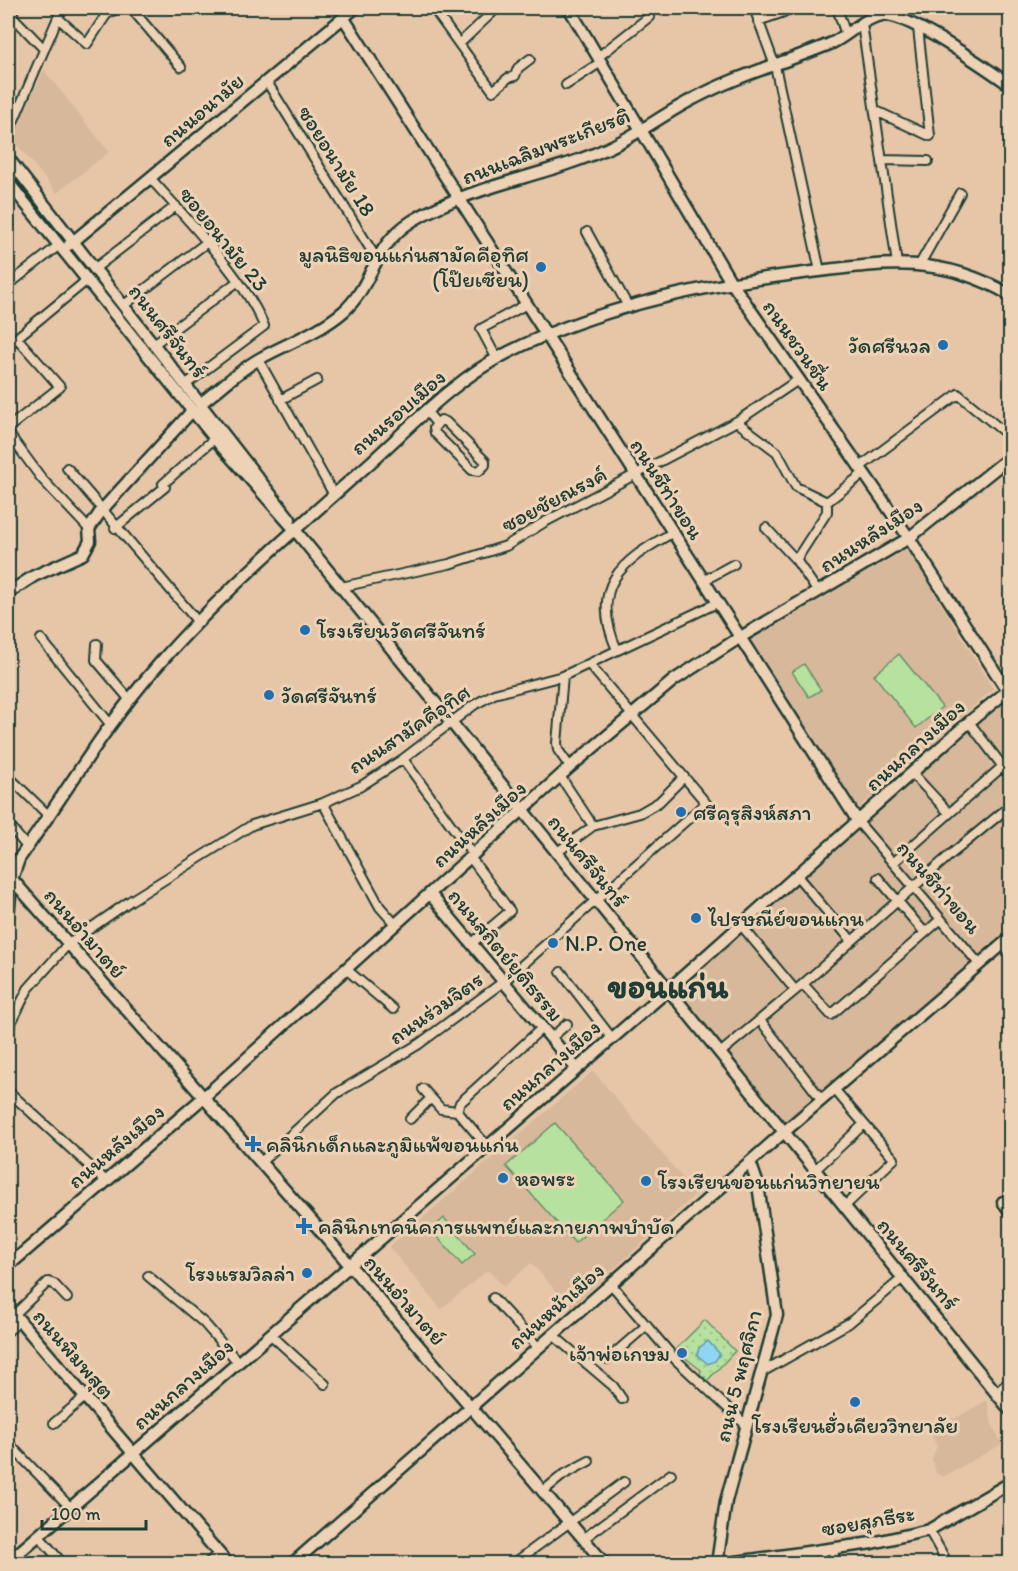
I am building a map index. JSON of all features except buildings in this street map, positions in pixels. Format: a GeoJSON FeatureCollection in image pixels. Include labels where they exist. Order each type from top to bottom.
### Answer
{"type":"FeatureCollection","features":[{"type":"Feature","properties":{"kind":"street"},"geometry":{"type":"LineString","coordinates":[[12,8],[14,18],[44,49]]}},
{"type":"Feature","properties":{"kind":"street"},"geometry":{"type":"LineString","coordinates":[[8,134],[62,8]]}},
{"type":"Feature","properties":{"kind":"street"},"geometry":{"type":"LineString","coordinates":[[58,18],[87,44],[106,15],[117,8]]}},
{"type":"Feature","properties":{"kind":"street"},"geometry":{"type":"LineString","coordinates":[[131,8],[181,67]]}},
{"type":"Feature","properties":{"kind":"street","name":"ถนนอนามัย"},"geometry":{"type":"LineString","coordinates":[[60,248],[73,241],[151,178],[355,8]]}},
{"type":"Feature","properties":{"kind":"street"},"geometry":{"type":"LineString","coordinates":[[433,8],[493,91],[515,75],[518,68],[530,59]]}},
{"type":"Feature","properties":{"kind":"street"},"geometry":{"type":"LineString","coordinates":[[459,44],[498,8]]}},
{"type":"Feature","properties":{"kind":"street","name":"ถนนชวนชื่น"},"geometry":{"type":"LineString","coordinates":[[569,8],[732,282],[1010,689]]}},
{"type":"Feature","properties":{"kind":"street"},"geometry":{"type":"LineString","coordinates":[[754,8],[776,66],[820,271]]}},
{"type":"Feature","properties":{"kind":"street"},"geometry":{"type":"LineString","coordinates":[[758,21],[784,12],[783,8]]}},
{"type":"Feature","properties":{"kind":"street"},"geometry":{"type":"LineString","coordinates":[[837,8],[846,34]]}},
{"type":"Feature","properties":{"kind":"street","name":"ถนนเฉลิมพระเกียรติ"},"geometry":{"type":"LineString","coordinates":[[8,593],[34,576],[83,554],[90,541],[89,529],[101,511],[196,408],[258,360],[311,333],[344,311],[359,292],[376,258],[391,236],[413,221],[459,200],[606,149],[643,131],[695,97],[776,66],[883,15],[900,19],[918,28],[974,59],[1011,85]]}},
{"type":"Feature","properties":{"kind":"street","name":"ถนนชีท่าขอน"},"geometry":{"type":"LineString","coordinates":[[343,17],[525,305],[859,823],[980,965]]}},
{"type":"Feature","properties":{"kind":"street"},"geometry":{"type":"LineString","coordinates":[[566,85],[649,17]]}},
{"type":"Feature","properties":{"kind":"street"},"geometry":{"type":"LineString","coordinates":[[862,24],[897,264]]}},
{"type":"Feature","properties":{"kind":"street"},"geometry":{"type":"LineString","coordinates":[[876,111],[930,136],[918,28]]}},
{"type":"Feature","properties":{"kind":"street","name":"ซอยอนามัย 18"},"geometry":{"type":"LineString","coordinates":[[267,82],[376,258]]}},
{"type":"Feature","properties":{"kind":"street","name":"ถนนศรีจันทร์"},"geometry":{"type":"LineString","coordinates":[[8,158],[185,385],[215,438],[283,519],[295,530],[594,901],[1011,1410]]}},
{"type":"Feature","properties":{"kind":"street"},"geometry":{"type":"LineString","coordinates":[[882,160],[928,161]]}},
{"type":"Feature","properties":{"kind":"street","name":"ซอยอนามัย 23"},"geometry":{"type":"LineString","coordinates":[[151,178],[258,309],[264,326],[185,385]]}},
{"type":"Feature","properties":{"kind":"street","name":"ถนนศรีจันทร์"},"geometry":{"type":"LineString","coordinates":[[8,182],[152,363],[196,408],[286,512],[295,530]]}},
{"type":"Feature","properties":{"kind":"street"},"geometry":{"type":"LineString","coordinates":[[920,264],[960,193]]}},
{"type":"Feature","properties":{"kind":"street"},"geometry":{"type":"LineString","coordinates":[[94,269],[176,206]]}},
{"type":"Feature","properties":{"kind":"street"},"geometry":{"type":"LineString","coordinates":[[587,232],[628,308]]}},
{"type":"Feature","properties":{"kind":"street"},"geometry":{"type":"LineString","coordinates":[[124,306],[206,243]]}},
{"type":"Feature","properties":{"kind":"street"},"geometry":{"type":"LineString","coordinates":[[8,285],[60,248]]}},
{"type":"Feature","properties":{"kind":"street","name":"ถนนรอบเมือง"},"geometry":{"type":"LineString","coordinates":[[8,915],[10,876],[19,859],[111,725],[198,622],[295,530],[453,389],[497,358],[545,335],[628,308],[732,282],[820,271],[897,264],[940,266],[1011,296]]}},
{"type":"Feature","properties":{"kind":"street"},"geometry":{"type":"LineString","coordinates":[[8,345],[86,281]]}},
{"type":"Feature","properties":{"kind":"street"},"geometry":{"type":"LineString","coordinates":[[154,344],[237,282]]}},
{"type":"Feature","properties":{"kind":"street"},"geometry":{"type":"LineString","coordinates":[[497,358],[481,329],[525,305]]}},
{"type":"Feature","properties":{"kind":"street"},"geometry":{"type":"LineString","coordinates":[[8,428],[60,387],[17,338]]}},
{"type":"Feature","properties":{"kind":"street"},"geometry":{"type":"LineString","coordinates":[[152,363],[162,355]]}},
{"type":"Feature","properties":{"kind":"street"},"geometry":{"type":"LineString","coordinates":[[258,360],[334,495]]}},
{"type":"Feature","properties":{"kind":"street"},"geometry":{"type":"LineString","coordinates":[[280,400],[316,380]]}},
{"type":"Feature","properties":{"kind":"street","name":"ซอยชัยณรงค์"},"geometry":{"type":"LineString","coordinates":[[341,587],[450,564],[506,546],[543,523],[739,420],[798,380]]}},
{"type":"Feature","properties":{"kind":"street"},"geometry":{"type":"LineString","coordinates":[[796,560],[827,512],[827,502],[862,470],[958,394],[1011,437]]}},
{"type":"Feature","properties":{"kind":"street"},"geometry":{"type":"LineString","coordinates":[[427,412],[437,424]]}},
{"type":"Feature","properties":{"kind":"street"},"geometry":{"type":"LineString","coordinates":[[441,420],[446,422],[485,461],[479,471],[472,470],[435,433],[434,428],[437,424],[441,420]]}},
{"type":"Feature","properties":{"kind":"street"},"geometry":{"type":"LineString","coordinates":[[739,420],[741,425],[777,452],[796,487],[827,502]]}},
{"type":"Feature","properties":{"kind":"street"},"geometry":{"type":"LineString","coordinates":[[8,433],[42,479],[89,529]]}},
{"type":"Feature","properties":{"kind":"street"},"geometry":{"type":"LineString","coordinates":[[115,528],[165,487],[163,484],[215,438]]}},
{"type":"Feature","properties":{"kind":"street","name":"ถนนหลังเมือง"},"geometry":{"type":"LineString","coordinates":[[8,1266],[204,1097],[523,812],[570,767],[674,680],[739,638],[909,538],[1011,457]]}},
{"type":"Feature","properties":{"kind":"street"},"geometry":{"type":"LineString","coordinates":[[67,468],[115,528],[198,622]]}},
{"type":"Feature","properties":{"kind":"street"},"geometry":{"type":"LineString","coordinates":[[766,528],[796,560],[818,592]]}},
{"type":"Feature","properties":{"kind":"street"},"geometry":{"type":"LineString","coordinates":[[617,650],[609,630],[606,608],[609,586],[634,554],[672,532]]}},
{"type":"Feature","properties":{"kind":"street"},"geometry":{"type":"LineString","coordinates":[[703,581],[734,564]]}},
{"type":"Feature","properties":{"kind":"street","name":"ถนนสามัคคีอุทิศ"},"geometry":{"type":"LineString","coordinates":[[8,1027],[28,989],[68,944],[130,901],[252,825],[323,803],[361,786],[403,759],[474,705],[494,694],[563,676],[717,603]]}},
{"type":"Feature","properties":{"kind":"street"},"geometry":{"type":"LineString","coordinates":[[41,639],[111,725]]}},
{"type":"Feature","properties":{"kind":"street"},"geometry":{"type":"LineString","coordinates":[[97,644],[96,660],[130,700]]}},
{"type":"Feature","properties":{"kind":"street"},"geometry":{"type":"LineString","coordinates":[[556,853],[593,826],[640,813],[658,802],[683,777],[589,664]]}},
{"type":"Feature","properties":{"kind":"street"},"geometry":{"type":"LineString","coordinates":[[563,676],[556,742],[558,750],[570,767]]}},
{"type":"Feature","properties":{"kind":"street","name":"ถนนกลางเมือง"},"geometry":{"type":"LineString","coordinates":[[8,1562],[486,1145],[668,990],[859,823],[969,722],[1010,689]]}},
{"type":"Feature","properties":{"kind":"street"},"geometry":{"type":"LineString","coordinates":[[969,722],[1011,776]]}},
{"type":"Feature","properties":{"kind":"street"},"geometry":{"type":"LineString","coordinates":[[403,759],[510,911],[471,944]]}},
{"type":"Feature","properties":{"kind":"street"},"geometry":{"type":"LineString","coordinates":[[893,864],[1003,766]]}},
{"type":"Feature","properties":{"kind":"street"},"geometry":{"type":"LineString","coordinates":[[913,774],[949,813]]}},
{"type":"Feature","properties":{"kind":"street"},"geometry":{"type":"LineString","coordinates":[[8,776],[49,816]]}},
{"type":"Feature","properties":{"kind":"street"},"geometry":{"type":"LineString","coordinates":[[560,776],[593,826]]}},
{"type":"Feature","properties":{"kind":"street","name":"ถนนร่วมจิตร"},"geometry":{"type":"LineString","coordinates":[[261,1162],[337,1093],[419,1044],[504,982],[706,803],[683,777]]}},
{"type":"Feature","properties":{"kind":"street"},"geometry":{"type":"LineString","coordinates":[[323,803],[380,907],[395,924]]}},
{"type":"Feature","properties":{"kind":"street"},"geometry":{"type":"LineString","coordinates":[[720,1053],[914,889],[950,855],[1011,806]]}},
{"type":"Feature","properties":{"kind":"street"},"geometry":{"type":"LineString","coordinates":[[8,824],[27,847]]}},
{"type":"Feature","properties":{"kind":"street","name":"ถนนอำมาตย์"},"geometry":{"type":"LineString","coordinates":[[10,876],[261,1162],[605,1563]]}},
{"type":"Feature","properties":{"kind":"street"},"geometry":{"type":"LineString","coordinates":[[797,876],[852,941]]}},
{"type":"Feature","properties":{"kind":"street"},"geometry":{"type":"LineString","coordinates":[[878,878],[925,933]]}},
{"type":"Feature","properties":{"kind":"street","name":"ถนนสถิตย์ยุติธรรม"},"geometry":{"type":"LineString","coordinates":[[430,894],[576,1068]]}},
{"type":"Feature","properties":{"kind":"street"},"geometry":{"type":"LineString","coordinates":[[803,984],[831,1015],[941,919]]}},
{"type":"Feature","properties":{"kind":"street"},"geometry":{"type":"LineString","coordinates":[[741,925],[795,990]]}},
{"type":"Feature","properties":{"kind":"street","name":"ถนนหน้าเมือง"},"geometry":{"type":"LineString","coordinates":[[292,1563],[784,1132],[980,965],[1008,946]]}},
{"type":"Feature","properties":{"kind":"street"},"geometry":{"type":"LineString","coordinates":[[346,969],[393,1009]]}},
{"type":"Feature","properties":{"kind":"street"},"geometry":{"type":"LineString","coordinates":[[561,972],[611,1037]]}},
{"type":"Feature","properties":{"kind":"street"},"geometry":{"type":"LineString","coordinates":[[760,1020],[822,1100]]}},
{"type":"Feature","properties":{"kind":"street"},"geometry":{"type":"LineString","coordinates":[[551,1038],[567,1024]]}},
{"type":"Feature","properties":{"kind":"street"},"geometry":{"type":"LineString","coordinates":[[457,1111],[460,1103],[543,1027]]}},
{"type":"Feature","properties":{"kind":"street"},"geometry":{"type":"LineString","coordinates":[[423,1089],[441,1109],[457,1111],[486,1145]]}},
{"type":"Feature","properties":{"kind":"street"},"geometry":{"type":"LineString","coordinates":[[834,1089],[894,1159],[845,1206]]}},
{"type":"Feature","properties":{"kind":"street"},"geometry":{"type":"LineString","coordinates":[[8,1091],[105,1180]]}},
{"type":"Feature","properties":{"kind":"street"},"geometry":{"type":"LineString","coordinates":[[410,1119],[431,1098]]}},
{"type":"Feature","properties":{"kind":"street"},"geometry":{"type":"LineString","coordinates":[[815,1170],[864,1124]]}},
{"type":"Feature","properties":{"kind":"street","name":"ถนน 5 พฤศจิกา"},"geometry":{"type":"LineString","coordinates":[[719,1563],[726,1501],[777,1315],[758,1185],[750,1162]]}},
{"type":"Feature","properties":{"kind":"street"},"geometry":{"type":"LineString","coordinates":[[1003,1202],[1011,1211]]}},
{"type":"Feature","properties":{"kind":"street"},"geometry":{"type":"LineString","coordinates":[[148,1276],[204,1323],[238,1362]]}},
{"type":"Feature","properties":{"kind":"street"},"geometry":{"type":"LineString","coordinates":[[762,1372],[849,1323],[904,1277]]}},
{"type":"Feature","properties":{"kind":"street"},"geometry":{"type":"LineString","coordinates":[[8,1331],[14,1314],[48,1282],[54,1284],[67,1298]]}},
{"type":"Feature","properties":{"kind":"street"},"geometry":{"type":"LineString","coordinates":[[611,1284],[675,1359],[746,1425]]}},
{"type":"Feature","properties":{"kind":"street"},"geometry":{"type":"LineString","coordinates":[[493,1298],[538,1347]]}},
{"type":"Feature","properties":{"kind":"street","name":"ถนนพิมพสุต"},"geometry":{"type":"LineString","coordinates":[[14,1314],[228,1563]]}},
{"type":"Feature","properties":{"kind":"street"},"geometry":{"type":"LineString","coordinates":[[608,1359],[646,1325]]}},
{"type":"Feature","properties":{"kind":"street"},"geometry":{"type":"LineString","coordinates":[[270,1334],[325,1384]]}},
{"type":"Feature","properties":{"kind":"street"},"geometry":{"type":"LineString","coordinates":[[553,1335],[614,1386],[622,1399]]}},
{"type":"Feature","properties":{"kind":"street"},"geometry":{"type":"LineString","coordinates":[[996,1393],[1011,1381]]}},
{"type":"Feature","properties":{"kind":"street"},"geometry":{"type":"LineString","coordinates":[[54,1423],[85,1397]]}},
{"type":"Feature","properties":{"kind":"street"},"geometry":{"type":"LineString","coordinates":[[8,1443],[70,1507]]}},
{"type":"Feature","properties":{"kind":"street"},"geometry":{"type":"LineString","coordinates":[[542,1492],[563,1475],[589,1461]]}},
{"type":"Feature","properties":{"kind":"street"},"geometry":{"type":"LineString","coordinates":[[583,1539],[671,1474]]}},
{"type":"Feature","properties":{"kind":"street"},"geometry":{"type":"LineString","coordinates":[[513,1563],[624,1482]]}},
{"type":"Feature","properties":{"kind":"street","name":"ซอยสุภธีระ"},"geometry":{"type":"LineString","coordinates":[[719,1563],[872,1543],[929,1530],[1011,1483]]}},
{"type":"Feature","properties":{"kind":"street"},"geometry":{"type":"LineString","coordinates":[[929,1530],[948,1563]]}},
{"type":"Feature","properties":{"kind":"street"},"geometry":{"type":"LineString","coordinates":[[38,1535],[63,1563]]}},
{"type":"Feature","properties":{"kind":"street"},"geometry":{"type":"LineString","coordinates":[[833,1548],[835,1563]]}},
{"type":"Feature","properties":{"kind":"street"},"geometry":{"type":"LineString","coordinates":[[820,1550],[822,1563]]}},
{"type":"Feature","properties":{"kind":"street"},"geometry":{"type":"LineString","coordinates":[[207,1563],[219,1553]]}},
{"type":"Feature","properties":{"kind":"shaded area"},"geometry":{"type":"Polygon","coordinates":[[[44,70],[109,152],[57,193],[12,138],[44,70]]]}},
{"type":"Feature","properties":{"kind":"shaded area"},"geometry":{"type":"Polygon","coordinates":[[[908,549],[993,689],[857,809],[747,639],[908,549]]]}},
{"type":"Feature","properties":{"kind":"shaded area"},"geometry":{"type":"Polygon","coordinates":[[[1008,694],[1010,698],[1010,938],[784,1132],[668,990],[1008,694]]]}},
{"type":"Feature","properties":{"kind":"shaded area","name":"โรงเรียนขอนแก่นวิทยายน"},"geometry":{"type":"Polygon","coordinates":[[[593,1071],[696,1194],[571,1308],[531,1263],[504,1287],[488,1270],[441,1309],[389,1247],[593,1071]]]}},
{"type":"Feature","properties":{"kind":"shaded area"},"geometry":{"type":"Polygon","coordinates":[[[987,1400],[992,1424],[1002,1444],[943,1477],[936,1473],[932,1459],[937,1446],[930,1433],[987,1400]]]}},
{"type":"Feature","properties":{"kind":"green space"},"geometry":{"type":"Polygon","coordinates":[[[899,654],[942,707],[916,728],[874,675],[899,654]]]}},
{"type":"Feature","properties":{"kind":"green space"},"geometry":{"type":"Polygon","coordinates":[[[804,664],[821,690],[809,697],[792,672],[804,664]]]}},
{"type":"Feature","properties":{"kind":"green space"},"geometry":{"type":"Polygon","coordinates":[[[555,1123],[624,1200],[575,1243],[506,1166],[555,1123]]]}},
{"type":"Feature","properties":{"kind":"green space"},"geometry":{"type":"Polygon","coordinates":[[[444,1218],[475,1254],[462,1265],[431,1230],[444,1218]]]}},
{"type":"Feature","properties":{"kind":"green space"},"geometry":{"type":"Polygon","coordinates":[[[705,1320],[735,1351],[707,1381],[700,1374],[701,1370],[675,1350],[705,1320]]]}},
{"type":"Feature","properties":{"kind":"water"},"geometry":{"type":"Polygon","coordinates":[[[708,1341],[720,1354],[715,1361],[708,1364],[697,1355],[699,1348],[708,1341]]]}},
{"type":"Feature","properties":{"kind":"place","name":"มูลนิธิขอนแก่นสามัคคีอุทิศ (โป๊ยเซียน)"},"geometry":{"type":"Point","coordinates":[541,267]}},
{"type":"Feature","properties":{"kind":"place","name":"วัดศรีนวล"},"geometry":{"type":"Point","coordinates":[943,345]}},
{"type":"Feature","properties":{"kind":"place","name":"โรงเรียนวัดศรีจันทร์"},"geometry":{"type":"Point","coordinates":[305,630]}},
{"type":"Feature","properties":{"kind":"place","name":"วัดศรีจันทร์"},"geometry":{"type":"Point","coordinates":[269,695]}},
{"type":"Feature","properties":{"kind":"place","name":"ศรีคุรุสิงห์สภา"},"geometry":{"type":"Point","coordinates":[681,812]}},
{"type":"Feature","properties":{"kind":"place","name":"ไปรษณีย์ขอนแกน"},"geometry":{"type":"Point","coordinates":[696,918]}},
{"type":"Feature","properties":{"kind":"place","name":"N.P. One"},"geometry":{"type":"Point","coordinates":[553,943]}},
{"type":"Feature","properties":{"kind":"place","name":"คลินิกเด็กและภูมิแพ้ขอนแก่น"},"geometry":{"type":"Point","coordinates":[253,1144]}},
{"type":"Feature","properties":{"kind":"place","name":"หอพระ"},"geometry":{"type":"Point","coordinates":[503,1178]}},
{"type":"Feature","properties":{"kind":"place","name":"โรงเรียนขอนแก่นวิทยายน"},"geometry":{"type":"Point","coordinates":[646,1181]}},
{"type":"Feature","properties":{"kind":"place","name":"คลินิกเทคนิคการแพทย์และกายภาพบำบัด"},"geometry":{"type":"Point","coordinates":[304,1226]}},
{"type":"Feature","properties":{"kind":"place","name":"โรงแรมวิลล่า"},"geometry":{"type":"Point","coordinates":[307,1273]}},
{"type":"Feature","properties":{"kind":"place","name":"เจ้าพ่อเกษม"},"geometry":{"type":"Point","coordinates":[682,1353]}},
{"type":"Feature","properties":{"kind":"place","name":"โรงเรียนฮั่วเคียววิทยาลัย"},"geometry":{"type":"Point","coordinates":[855,1402]}},
{"type":"Feature","properties":{"kind":"district","name":"ขอนแก่น"},"geometry":{"type":"Point","coordinates":[668,986]}}]}
